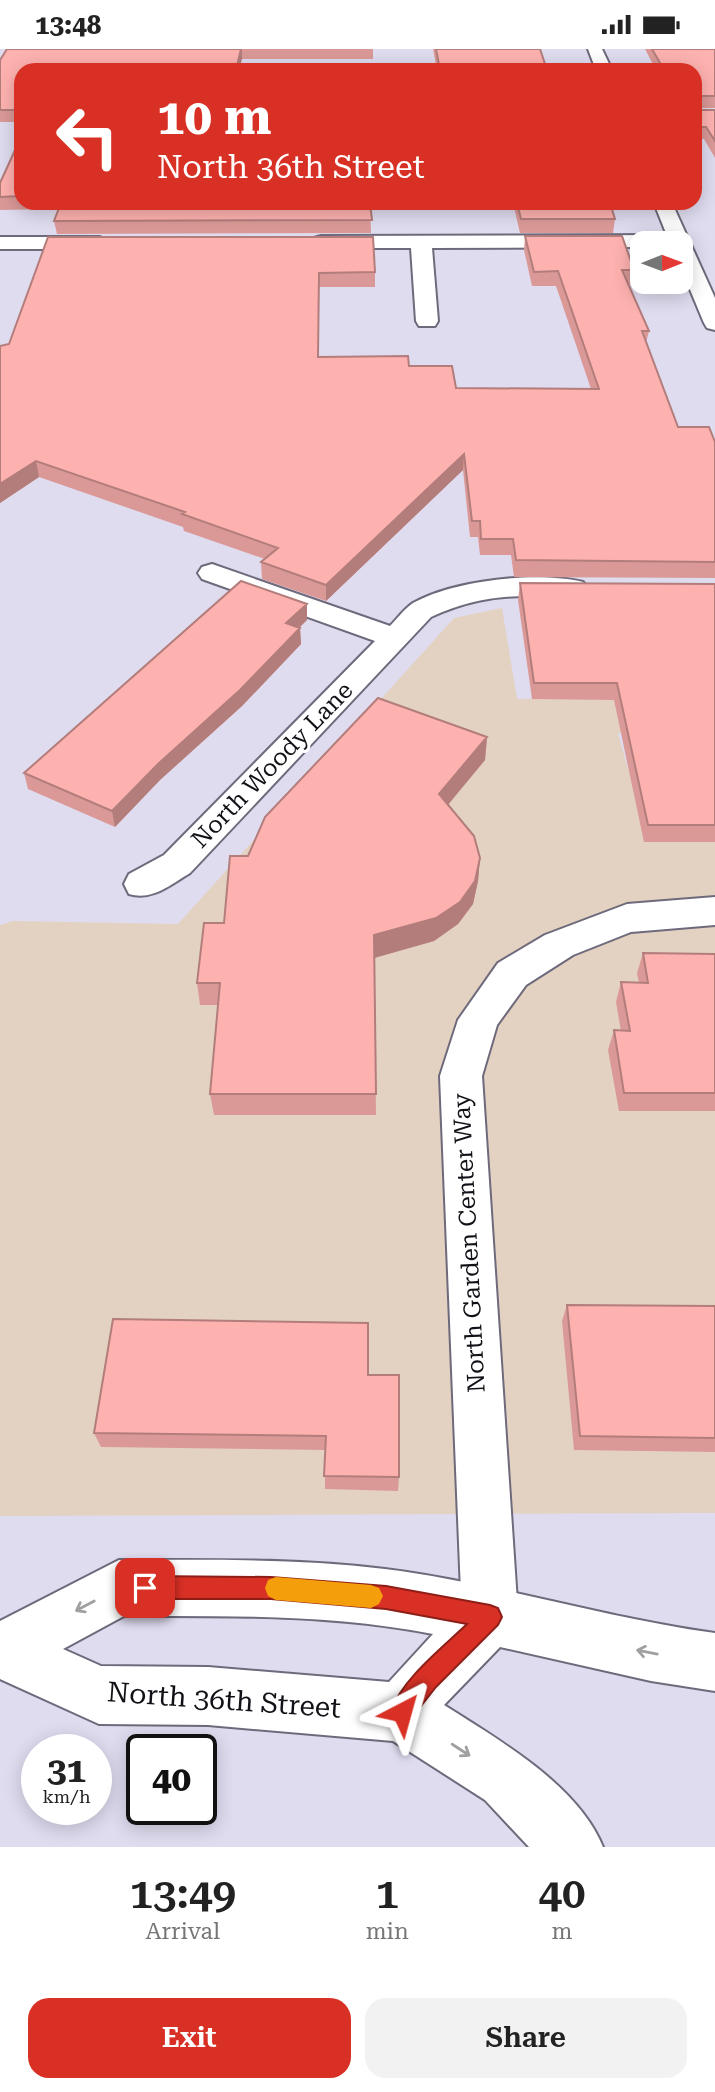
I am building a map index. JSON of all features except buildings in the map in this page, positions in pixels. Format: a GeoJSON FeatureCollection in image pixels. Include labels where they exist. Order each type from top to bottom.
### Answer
{"type":"FeatureCollection","features":[{"type":"Feature","properties":{"kind":"street"},"geometry":{"type":"LineString","coordinates":[[666,210],[675,231]]}},
{"type":"Feature","properties":{"kind":"street"},"geometry":{"type":"LineString","coordinates":[[421,241],[427,321]]}},
{"type":"Feature","properties":{"kind":"street"},"geometry":{"type":"LineString","coordinates":[[298,242],[630,243]]}},
{"type":"Feature","properties":{"kind":"street"},"geometry":{"type":"LineString","coordinates":[[0,262],[5,243],[120,243]]}},
{"type":"Feature","properties":{"kind":"street"},"geometry":{"type":"LineString","coordinates":[[693,273],[715,323]]}},
{"type":"Feature","properties":{"kind":"street"},"geometry":{"type":"LineString","coordinates":[[212,573],[395,638]]}},
{"type":"Feature","properties":{"kind":"street","name":"North Woody Lane"},"geometry":{"type":"LineString","coordinates":[[142,884],[177,864],[421,611],[445,598],[482,588],[607,589]]}},
{"type":"Feature","properties":{"kind":"street","name":"North Garden Center Way"},"geometry":{"type":"LineString","coordinates":[[490,1617],[461,1089],[461,1076],[478,1020],[512,974],[559,945],[627,918],[715,911]]}},
{"type":"Feature","properties":{"kind":"street","name":"North 36th Street"},"geometry":{"type":"LineString","coordinates":[[2,1650],[119,1588],[271,1588],[386,1597],[651,1653],[715,1661]]}},
{"type":"Feature","properties":{"kind":"street"},"geometry":{"type":"LineString","coordinates":[[402,1712],[428,1679],[490,1617]]}},
{"type":"Feature","properties":{"kind":"street","name":"North 36th Street"},"geometry":{"type":"LineString","coordinates":[[2,1650],[99,1695],[208,1696],[402,1712],[506,1779],[572,1847]]}},
{"type":"Feature","properties":{"kind":"shaded area"},"geometry":{"type":"Polygon","coordinates":[[[502,608],[517,699],[641,696],[649,733],[618,733],[628,769],[715,767],[715,1513],[0,1516],[0,925],[13,921],[178,924],[454,618],[502,608]]]}},
{"type":"Feature","properties":{"kind":"slow traffic"},"geometry":{"type":"LineString","coordinates":[[276,1588],[371,1596]]}},
{"type":"Feature","properties":{"kind":"route"},"geometry":{"type":"LineString","coordinates":[[145,1588],[271,1588],[386,1597],[490,1617],[428,1679],[402,1712]]}}]}
